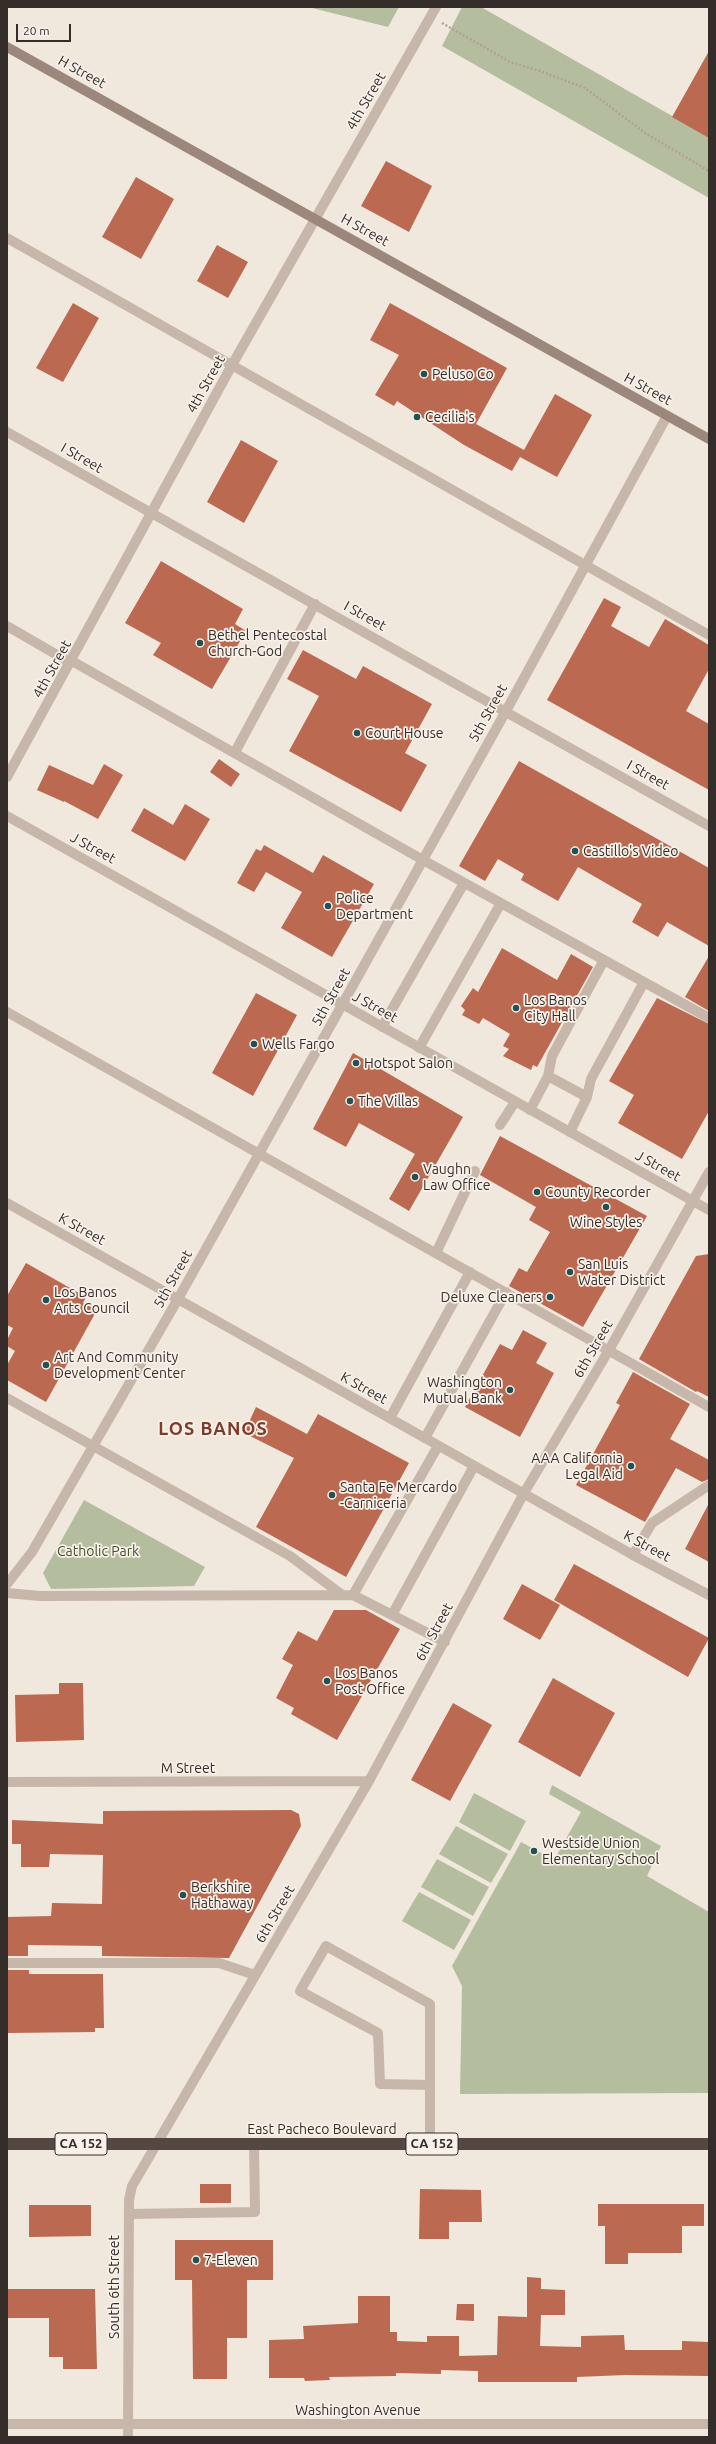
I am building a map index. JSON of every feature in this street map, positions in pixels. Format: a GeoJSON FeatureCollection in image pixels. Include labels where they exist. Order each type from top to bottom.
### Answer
{"type":"FeatureCollection","features":[{"type":"Feature","properties":{"kind":"highway","name":"East Pacheco Boulevard"},"geometry":{"type":"LineString","coordinates":[[7,2144],[709,2144]]}},
{"type":"Feature","properties":{"kind":"street","name":"4th Street"},"geometry":{"type":"LineString","coordinates":[[7,778],[72,662],[232,365],[434,12]]}},
{"type":"Feature","properties":{"kind":"street","name":"H Street"},"geometry":{"type":"LineString","coordinates":[[7,47],[709,439]]}},
{"type":"Feature","properties":{"kind":"street"},"geometry":{"type":"LineString","coordinates":[[7,238],[586,564],[709,635]]}},
{"type":"Feature","properties":{"kind":"street","name":"5th Street"},"geometry":{"type":"LineString","coordinates":[[7,1584],[32,1552],[178,1299],[506,711],[667,416]]}},
{"type":"Feature","properties":{"kind":"street","name":"I Street"},"geometry":{"type":"LineString","coordinates":[[7,432],[709,826]]}},
{"type":"Feature","properties":{"kind":"street"},"geometry":{"type":"LineString","coordinates":[[235,752],[315,604]]}},
{"type":"Feature","properties":{"kind":"street"},"geometry":{"type":"LineString","coordinates":[[7,626],[235,752],[464,883],[709,1018]]}},
{"type":"Feature","properties":{"kind":"street","name":"J Street"},"geometry":{"type":"LineString","coordinates":[[7,816],[709,1210]]}},
{"type":"Feature","properties":{"kind":"street"},"geometry":{"type":"LineString","coordinates":[[382,1027],[464,883]]}},
{"type":"Feature","properties":{"kind":"street"},"geometry":{"type":"LineString","coordinates":[[419,1048],[501,903]]}},
{"type":"Feature","properties":{"kind":"street"},"geometry":{"type":"LineString","coordinates":[[530,1110],[548,1076],[552,1056],[604,960]]}},
{"type":"Feature","properties":{"kind":"street"},"geometry":{"type":"LineString","coordinates":[[570,1132],[587,1097],[592,1079],[644,982]]}},
{"type":"Feature","properties":{"kind":"street"},"geometry":{"type":"LineString","coordinates":[[7,1012],[709,1407]]}},
{"type":"Feature","properties":{"kind":"street"},"geometry":{"type":"LineString","coordinates":[[548,1076],[587,1097]]}},
{"type":"Feature","properties":{"kind":"street"},"geometry":{"type":"LineString","coordinates":[[500,1125],[515,1102]]}},
{"type":"Feature","properties":{"kind":"street"},"geometry":{"type":"LineString","coordinates":[[436,1253],[475,1171]]}},
{"type":"Feature","properties":{"kind":"street","name":"6th Street"},"geometry":{"type":"LineString","coordinates":[[156,2144],[369,1781],[524,1494],[609,1350],[709,1172]]}},
{"type":"Feature","properties":{"kind":"street","name":"K Street"},"geometry":{"type":"LineString","coordinates":[[7,1203],[633,1555],[709,1595]]}},
{"type":"Feature","properties":{"kind":"street"},"geometry":{"type":"LineString","coordinates":[[390,1418],[470,1272]]}},
{"type":"Feature","properties":{"kind":"street"},"geometry":{"type":"LineString","coordinates":[[425,1438],[506,1292]]}},
{"type":"Feature","properties":{"kind":"street"},"geometry":{"type":"LineString","coordinates":[[7,1398],[290,1556],[341,1594]]}},
{"type":"Feature","properties":{"kind":"street"},"geometry":{"type":"LineString","coordinates":[[353,1595],[438,1446]]}},
{"type":"Feature","properties":{"kind":"street"},"geometry":{"type":"LineString","coordinates":[[392,1615],[474,1466]]}},
{"type":"Feature","properties":{"kind":"street"},"geometry":{"type":"LineString","coordinates":[[633,1555],[652,1523],[709,1485]]}},
{"type":"Feature","properties":{"kind":"street"},"geometry":{"type":"LineString","coordinates":[[7,1593],[40,1596],[353,1595],[445,1642]]}},
{"type":"Feature","properties":{"kind":"street","name":"M Street"},"geometry":{"type":"LineString","coordinates":[[7,1782],[369,1781]]}},
{"type":"Feature","properties":{"kind":"street"},"geometry":{"type":"LineString","coordinates":[[430,2085],[380,2084],[378,2033],[300,1991],[326,1946],[430,2004],[430,2085],[430,2144]]}},
{"type":"Feature","properties":{"kind":"street"},"geometry":{"type":"LineString","coordinates":[[7,1963],[219,1963],[256,1975]]}},
{"type":"Feature","properties":{"kind":"street","name":"South 6th Street"},"geometry":{"type":"LineString","coordinates":[[128,2437],[129,2214],[132,2186],[156,2144]]}},
{"type":"Feature","properties":{"kind":"street"},"geometry":{"type":"LineString","coordinates":[[129,2214],[255,2212],[254,2144]]}},
{"type":"Feature","properties":{"kind":"street","name":"Washington Avenue"},"geometry":{"type":"LineString","coordinates":[[7,2424],[709,2424]]}},
{"type":"Feature","properties":{"kind":"path"},"geometry":{"type":"LineString","coordinates":[[434,12],[510,62],[540,71],[585,88],[645,133],[709,171]]}},
{"type":"Feature","properties":{"kind":"green space"},"geometry":{"type":"Polygon","coordinates":[[[308,7],[399,7],[388,27],[308,7]]]}},
{"type":"Feature","properties":{"kind":"green space"},"geometry":{"type":"Polygon","coordinates":[[[462,7],[481,7],[709,137],[709,198],[442,46],[462,7]]]}},
{"type":"Feature","properties":{"kind":"green space","name":"Catholic Park"},"geometry":{"type":"Polygon","coordinates":[[[84,1500],[205,1567],[194,1586],[51,1589],[43,1573],[84,1500]]]}},
{"type":"Feature","properties":{"kind":"green space"},"geometry":{"type":"Polygon","coordinates":[[[552,1785],[661,1846],[647,1876],[709,1912],[709,2093],[460,2094],[462,1986],[452,1966],[521,1842],[554,1860],[581,1812],[549,1794],[552,1785]]]}},
{"type":"Feature","properties":{"kind":"green space"},"geometry":{"type":"Polygon","coordinates":[[[474,1793],[526,1821],[510,1851],[459,1822],[474,1793]]]}},
{"type":"Feature","properties":{"kind":"green space"},"geometry":{"type":"Polygon","coordinates":[[[456,1826],[508,1854],[491,1883],[439,1854],[456,1826]]]}},
{"type":"Feature","properties":{"kind":"green space"},"geometry":{"type":"Polygon","coordinates":[[[437,1859],[489,1887],[473,1916],[421,1887],[437,1859]]]}},
{"type":"Feature","properties":{"kind":"green space"},"geometry":{"type":"Polygon","coordinates":[[[419,1892],[471,1920],[454,1950],[402,1921],[419,1892]]]}},
{"type":"Feature","properties":{"kind":"building"},"geometry":{"type":"Polygon","coordinates":[[[709,51],[709,138],[672,117],[709,51]]]}},
{"type":"Feature","properties":{"kind":"building"},"geometry":{"type":"Polygon","coordinates":[[[386,161],[432,186],[409,232],[361,206],[386,161]]]}},
{"type":"Feature","properties":{"kind":"building"},"geometry":{"type":"Polygon","coordinates":[[[136,177],[174,199],[141,259],[102,237],[136,177]]]}},
{"type":"Feature","properties":{"kind":"building"},"geometry":{"type":"Polygon","coordinates":[[[217,245],[248,262],[228,298],[197,281],[217,245]]]}},
{"type":"Feature","properties":{"kind":"building"},"geometry":{"type":"Polygon","coordinates":[[[73,303],[99,318],[63,382],[36,368],[73,303]]]}},
{"type":"Feature","properties":{"kind":"building"},"geometry":{"type":"Polygon","coordinates":[[[390,303],[507,368],[476,424],[524,450],[555,394],[592,415],[557,477],[520,457],[512,471],[464,445],[397,401],[394,406],[375,395],[399,355],[370,340],[390,303]]]}},
{"type":"Feature","properties":{"kind":"building"},"geometry":{"type":"Polygon","coordinates":[[[241,440],[278,461],[244,523],[207,502],[241,440]]]}},
{"type":"Feature","properties":{"kind":"building","name":"Bethel Pentecostal Church-God"},"geometry":{"type":"Polygon","coordinates":[[[161,561],[243,609],[235,624],[246,631],[212,689],[153,655],[161,643],[125,623],[161,561]]]}},
{"type":"Feature","properties":{"kind":"building"},"geometry":{"type":"Polygon","coordinates":[[[604,598],[621,607],[611,626],[649,647],[665,619],[709,645],[709,669],[686,711],[709,724],[709,790],[547,700],[604,598]]]}},
{"type":"Feature","properties":{"kind":"building","name":"Court House"},"geometry":{"type":"Polygon","coordinates":[[[303,650],[356,679],[363,666],[432,704],[405,753],[427,765],[401,812],[289,751],[319,696],[287,679],[303,650]]]}},
{"type":"Feature","properties":{"kind":"building"},"geometry":{"type":"Polygon","coordinates":[[[219,759],[240,774],[231,787],[210,772],[219,759]]]}},
{"type":"Feature","properties":{"kind":"building"},"geometry":{"type":"Polygon","coordinates":[[[519,761],[709,868],[709,946],[667,922],[658,937],[632,922],[642,904],[578,867],[558,901],[521,880],[524,874],[498,859],[485,881],[459,866],[519,761]]]}},
{"type":"Feature","properties":{"kind":"building"},"geometry":{"type":"Polygon","coordinates":[[[104,764],[123,775],[98,819],[64,801],[37,790],[49,765],[93,785],[104,764]]]}},
{"type":"Feature","properties":{"kind":"building"},"geometry":{"type":"Polygon","coordinates":[[[185,804],[210,819],[185,861],[131,831],[144,808],[173,825],[185,804]]]}},
{"type":"Feature","properties":{"kind":"building","name":"Police Department"},"geometry":{"type":"Polygon","coordinates":[[[264,845],[313,873],[323,855],[374,884],[332,957],[281,928],[302,892],[266,872],[254,892],[237,883],[256,849],[261,851],[264,845]]]}},
{"type":"Feature","properties":{"kind":"building","name":"Los Banos City Hall"},"geometry":{"type":"Polygon","coordinates":[[[502,948],[557,980],[571,954],[593,967],[537,1067],[533,1065],[531,1070],[503,1056],[509,1049],[503,1046],[510,1034],[483,1018],[479,1024],[462,1015],[465,1010],[461,1006],[473,988],[478,992],[502,948]]]}},
{"type":"Feature","properties":{"kind":"building"},"geometry":{"type":"Polygon","coordinates":[[[709,956],[709,1011],[685,997],[709,956]]]}},
{"type":"Feature","properties":{"kind":"building","name":"Wells Fargo"},"geometry":{"type":"Polygon","coordinates":[[[256,993],[297,1015],[253,1096],[212,1073],[256,993]]]}},
{"type":"Feature","properties":{"kind":"building"},"geometry":{"type":"Polygon","coordinates":[[[657,998],[709,1024],[709,1111],[682,1159],[618,1123],[634,1095],[609,1081],[657,998]]]}},
{"type":"Feature","properties":{"kind":"building"},"geometry":{"type":"Polygon","coordinates":[[[353,1053],[463,1117],[409,1211],[389,1199],[415,1154],[359,1123],[346,1147],[313,1129],[353,1053]]]}},
{"type":"Feature","properties":{"kind":"building"},"geometry":{"type":"Polygon","coordinates":[[[500,1136],[647,1216],[583,1327],[509,1286],[519,1268],[527,1272],[550,1232],[529,1220],[536,1207],[480,1175],[500,1136]]]}},
{"type":"Feature","properties":{"kind":"building"},"geometry":{"type":"Polygon","coordinates":[[[709,1254],[709,1397],[697,1391],[696,1392],[639,1359],[696,1256],[709,1254]]]}},
{"type":"Feature","properties":{"kind":"building"},"geometry":{"type":"Polygon","coordinates":[[[26,1263],[86,1297],[83,1303],[97,1310],[46,1402],[7,1380],[7,1365],[15,1351],[7,1346],[7,1340],[13,1328],[7,1325],[7,1296],[26,1263]]]}},
{"type":"Feature","properties":{"kind":"building","name":"Washington Mutual Bank"},"geometry":{"type":"Polygon","coordinates":[[[523,1330],[547,1343],[536,1363],[554,1373],[520,1437],[465,1407],[500,1344],[512,1350],[523,1330]]]}},
{"type":"Feature","properties":{"kind":"building","name":"AAA California Legal Aid"},"geometry":{"type":"Polygon","coordinates":[[[633,1372],[690,1404],[670,1439],[709,1460],[709,1479],[702,1482],[676,1468],[645,1522],[576,1485],[620,1405],[616,1403],[633,1372]]]}},
{"type":"Feature","properties":{"kind":"building","name":"Santa Fe Mercardo -Carniceria"},"geometry":{"type":"Polygon","coordinates":[[[256,1407],[307,1434],[318,1414],[409,1463],[346,1577],[256,1527],[294,1458],[244,1433],[256,1407]]]}},
{"type":"Feature","properties":{"kind":"building"},"geometry":{"type":"Polygon","coordinates":[[[709,1503],[709,1562],[685,1549],[709,1503]]]}},
{"type":"Feature","properties":{"kind":"building"},"geometry":{"type":"Polygon","coordinates":[[[574,1564],[709,1638],[688,1677],[554,1600],[574,1564]]]}},
{"type":"Feature","properties":{"kind":"building"},"geometry":{"type":"Polygon","coordinates":[[[522,1584],[560,1605],[540,1640],[503,1619],[522,1584]]]}},
{"type":"Feature","properties":{"kind":"building","name":"Los Banos Post Office"},"geometry":{"type":"Polygon","coordinates":[[[334,1610],[366,1610],[400,1629],[337,1740],[291,1714],[294,1708],[276,1698],[293,1665],[282,1659],[298,1631],[317,1641],[334,1610]]]}},
{"type":"Feature","properties":{"kind":"building"},"geometry":{"type":"Polygon","coordinates":[[[553,1678],[615,1713],[580,1777],[518,1742],[553,1678]]]}},
{"type":"Feature","properties":{"kind":"building"},"geometry":{"type":"Polygon","coordinates":[[[59,1683],[83,1683],[84,1740],[16,1742],[15,1695],[59,1694],[59,1683]]]}},
{"type":"Feature","properties":{"kind":"building"},"geometry":{"type":"Polygon","coordinates":[[[453,1703],[492,1725],[450,1801],[411,1780],[453,1703]]]}},
{"type":"Feature","properties":{"kind":"building","name":"Berkshire Hathaway"},"geometry":{"type":"Polygon","coordinates":[[[291,1810],[299,1814],[301,1826],[229,1958],[102,1956],[102,1946],[28,1945],[28,1956],[7,1956],[7,1917],[51,1916],[52,1903],[102,1904],[103,1855],[50,1854],[49,1867],[21,1867],[21,1844],[12,1844],[12,1820],[103,1824],[103,1811],[291,1810]]]}},
{"type":"Feature","properties":{"kind":"building"},"geometry":{"type":"Polygon","coordinates":[[[7,1970],[29,1970],[29,1974],[103,1974],[104,2028],[95,2028],[95,2032],[7,2033],[7,1970]]]}},
{"type":"Feature","properties":{"kind":"building"},"geometry":{"type":"Polygon","coordinates":[[[200,2184],[231,2184],[231,2203],[200,2203],[200,2184]]]}},
{"type":"Feature","properties":{"kind":"building"},"geometry":{"type":"Polygon","coordinates":[[[420,2189],[481,2190],[482,2222],[449,2222],[449,2239],[419,2239],[420,2189]]]}},
{"type":"Feature","properties":{"kind":"building"},"geometry":{"type":"Polygon","coordinates":[[[598,2204],[704,2204],[704,2226],[682,2226],[682,2253],[628,2253],[628,2264],[605,2264],[605,2226],[598,2226],[598,2204]]]}},
{"type":"Feature","properties":{"kind":"building"},"geometry":{"type":"Polygon","coordinates":[[[29,2205],[91,2205],[91,2236],[29,2237],[29,2205]]]}},
{"type":"Feature","properties":{"kind":"building"},"geometry":{"type":"Polygon","coordinates":[[[175,2240],[273,2240],[273,2280],[247,2280],[247,2338],[227,2338],[227,2379],[193,2379],[192,2280],[175,2280],[175,2240]]]}},
{"type":"Feature","properties":{"kind":"building"},"geometry":{"type":"Polygon","coordinates":[[[527,2277],[541,2278],[541,2289],[565,2290],[565,2315],[541,2315],[540,2346],[581,2347],[581,2336],[624,2335],[625,2350],[682,2350],[682,2341],[709,2342],[709,2376],[625,2375],[577,2377],[577,2382],[478,2382],[478,2371],[441,2370],[441,2374],[396,2373],[396,2376],[329,2377],[330,2380],[305,2381],[304,2378],[269,2378],[269,2340],[304,2339],[303,2326],[358,2323],[358,2296],[390,2296],[390,2332],[397,2332],[397,2341],[427,2342],[427,2336],[459,2336],[459,2356],[497,2355],[498,2316],[527,2317],[527,2277]]]}},
{"type":"Feature","properties":{"kind":"building"},"geometry":{"type":"Polygon","coordinates":[[[7,2289],[95,2289],[97,2369],[63,2369],[63,2357],[49,2357],[49,2318],[7,2318],[7,2289]]]}},
{"type":"Feature","properties":{"kind":"building"},"geometry":{"type":"Polygon","coordinates":[[[457,2304],[474,2304],[474,2321],[456,2320],[457,2304]]]}},
{"type":"Feature","properties":{"kind":"place","name":"Peluso Co"},"geometry":{"type":"Point","coordinates":[424,374]}},
{"type":"Feature","properties":{"kind":"place","name":"Cecilia's"},"geometry":{"type":"Point","coordinates":[417,417]}},
{"type":"Feature","properties":{"kind":"place","name":"Bethel Pentecostal Church-God"},"geometry":{"type":"Point","coordinates":[200,643]}},
{"type":"Feature","properties":{"kind":"place","name":"Court House"},"geometry":{"type":"Point","coordinates":[357,733]}},
{"type":"Feature","properties":{"kind":"place","name":"Castillo's Video"},"geometry":{"type":"Point","coordinates":[575,851]}},
{"type":"Feature","properties":{"kind":"place","name":"Police Department"},"geometry":{"type":"Point","coordinates":[328,906]}},
{"type":"Feature","properties":{"kind":"place","name":"Los Banos City Hall"},"geometry":{"type":"Point","coordinates":[516,1008]}},
{"type":"Feature","properties":{"kind":"place","name":"Wells Fargo"},"geometry":{"type":"Point","coordinates":[254,1044]}},
{"type":"Feature","properties":{"kind":"place","name":"Hotspot Salon"},"geometry":{"type":"Point","coordinates":[356,1063]}},
{"type":"Feature","properties":{"kind":"place","name":"The Villas"},"geometry":{"type":"Point","coordinates":[350,1101]}},
{"type":"Feature","properties":{"kind":"place","name":"Vaughn Law Office"},"geometry":{"type":"Point","coordinates":[415,1177]}},
{"type":"Feature","properties":{"kind":"place","name":"County Recorder"},"geometry":{"type":"Point","coordinates":[537,1192]}},
{"type":"Feature","properties":{"kind":"place","name":"Wine Styles"},"geometry":{"type":"Point","coordinates":[606,1207]}},
{"type":"Feature","properties":{"kind":"place","name":"San Luis Water District"},"geometry":{"type":"Point","coordinates":[570,1272]}},
{"type":"Feature","properties":{"kind":"place","name":"Deluxe Cleaners"},"geometry":{"type":"Point","coordinates":[550,1297]}},
{"type":"Feature","properties":{"kind":"place","name":"Los Banos Arts Council"},"geometry":{"type":"Point","coordinates":[46,1300]}},
{"type":"Feature","properties":{"kind":"place","name":"Art And Community Development Center"},"geometry":{"type":"Point","coordinates":[46,1365]}},
{"type":"Feature","properties":{"kind":"place","name":"Washington Mutual Bank"},"geometry":{"type":"Point","coordinates":[510,1390]}},
{"type":"Feature","properties":{"kind":"place","name":"AAA California Legal Aid"},"geometry":{"type":"Point","coordinates":[631,1466]}},
{"type":"Feature","properties":{"kind":"place","name":"Santa Fe Mercardo -Carniceria"},"geometry":{"type":"Point","coordinates":[332,1495]}},
{"type":"Feature","properties":{"kind":"place","name":"Los Banos Post Office"},"geometry":{"type":"Point","coordinates":[327,1681]}},
{"type":"Feature","properties":{"kind":"place","name":"Westside Union Elementary School"},"geometry":{"type":"Point","coordinates":[534,1851]}},
{"type":"Feature","properties":{"kind":"place","name":"Berkshire Hathaway"},"geometry":{"type":"Point","coordinates":[183,1895]}},
{"type":"Feature","properties":{"kind":"place","name":"7-Eleven"},"geometry":{"type":"Point","coordinates":[196,2260]}},
{"type":"Feature","properties":{"kind":"district","name":"LOS BANOS"},"geometry":{"type":"Point","coordinates":[213,1429]}}]}
